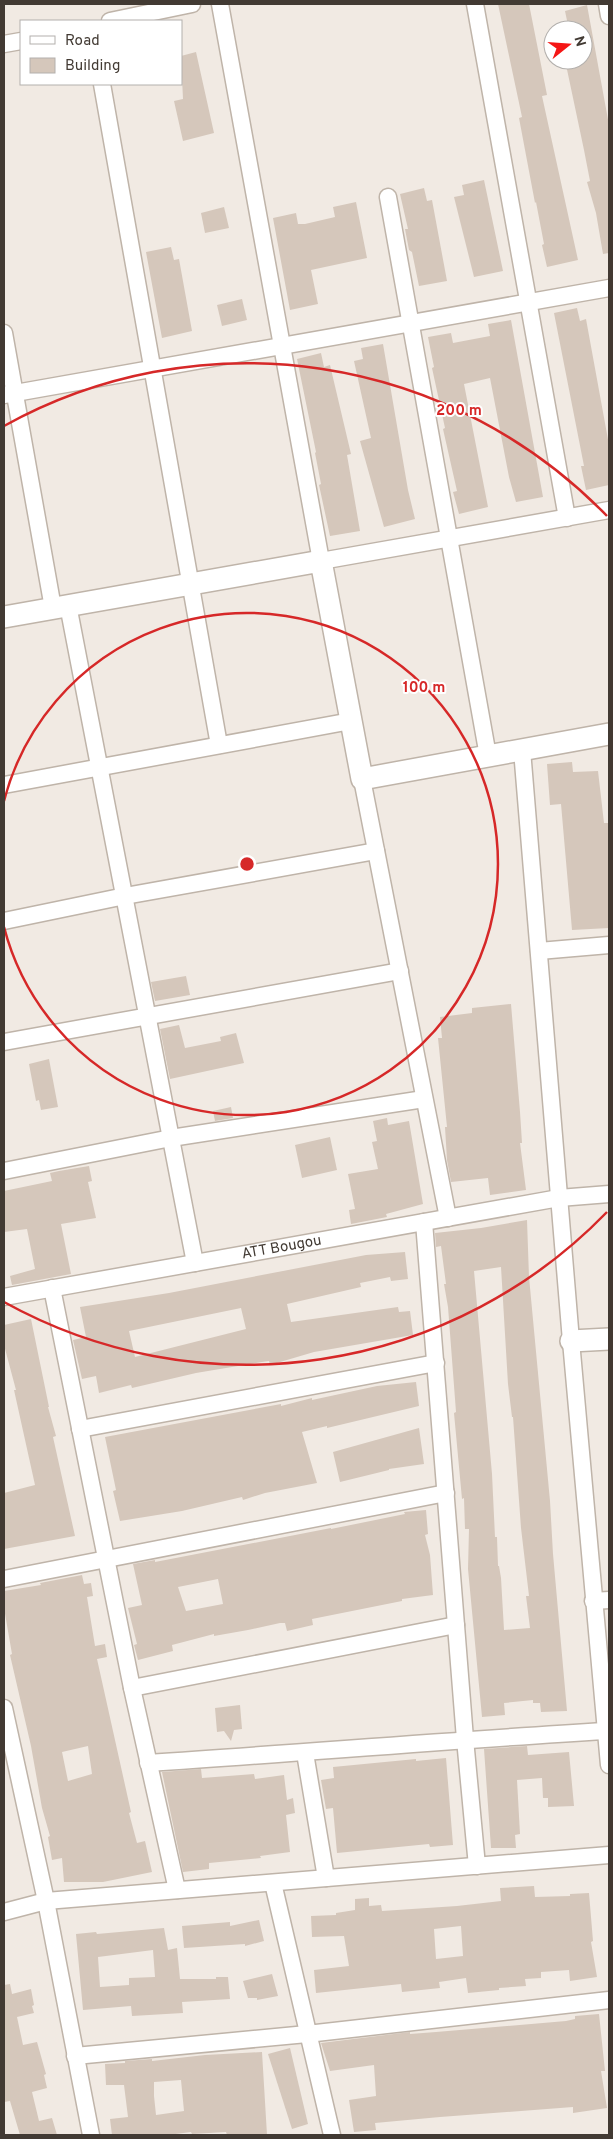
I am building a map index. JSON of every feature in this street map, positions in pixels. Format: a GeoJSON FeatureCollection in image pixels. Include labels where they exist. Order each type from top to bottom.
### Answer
{"type":"FeatureCollection","features":[{"type":"Feature","properties":{"kind":"street"},"geometry":{"type":"LineString","coordinates":[[115,20],[192,4]]}},
{"type":"Feature","properties":{"kind":"street"},"geometry":{"type":"LineString","coordinates":[[220,4],[321,561],[448,1218]]}},
{"type":"Feature","properties":{"kind":"street"},"geometry":{"type":"LineString","coordinates":[[475,4],[567,518]]}},
{"type":"Feature","properties":{"kind":"street"},"geometry":{"type":"LineString","coordinates":[[607,4],[609,16]]}},
{"type":"Feature","properties":{"kind":"street"},"geometry":{"type":"LineString","coordinates":[[4,44],[20,40]]}},
{"type":"Feature","properties":{"kind":"street"},"geometry":{"type":"LineString","coordinates":[[102,85],[220,745]]}},
{"type":"Feature","properties":{"kind":"street"},"geometry":{"type":"LineString","coordinates":[[388,197],[488,756]]}},
{"type":"Feature","properties":{"kind":"street"},"geometry":{"type":"LineString","coordinates":[[9,394],[609,288]]}},
{"type":"Feature","properties":{"kind":"street"},"geometry":{"type":"LineString","coordinates":[[4,333],[9,394],[100,767],[195,1263]]}},
{"type":"Feature","properties":{"kind":"street"},"geometry":{"type":"LineString","coordinates":[[4,617],[609,510]]}},
{"type":"Feature","properties":{"kind":"street"},"geometry":{"type":"LineString","coordinates":[[4,785],[351,720]]}},
{"type":"Feature","properties":{"kind":"street"},"geometry":{"type":"LineString","coordinates":[[362,779],[609,734]]}},
{"type":"Feature","properties":{"kind":"street"},"geometry":{"type":"LineString","coordinates":[[522,750],[571,1341],[601,1600],[609,1765]]}},
{"type":"Feature","properties":{"kind":"street"},"geometry":{"type":"LineString","coordinates":[[4,921],[125,896],[376,851]]}},
{"type":"Feature","properties":{"kind":"street"},"geometry":{"type":"LineString","coordinates":[[539,951],[609,946]]}},
{"type":"Feature","properties":{"kind":"street"},"geometry":{"type":"LineString","coordinates":[[4,1042],[400,971]]}},
{"type":"Feature","properties":{"kind":"street"},"geometry":{"type":"LineString","coordinates":[[4,1171],[171,1138],[424,1098]]}},
{"type":"Feature","properties":{"kind":"street","name":"ATT Bougou"},"geometry":{"type":"LineString","coordinates":[[4,1297],[559,1198],[609,1194]]}},
{"type":"Feature","properties":{"kind":"street"},"geometry":{"type":"LineString","coordinates":[[424,1222],[464,1739],[477,1866]]}},
{"type":"Feature","properties":{"kind":"street"},"geometry":{"type":"LineString","coordinates":[[52,1288],[132,1688],[177,1890]]}},
{"type":"Feature","properties":{"kind":"street"},"geometry":{"type":"LineString","coordinates":[[571,1341],[609,1339]]}},
{"type":"Feature","properties":{"kind":"street"},"geometry":{"type":"LineString","coordinates":[[80,1429],[436,1363]]}},
{"type":"Feature","properties":{"kind":"street"},"geometry":{"type":"LineString","coordinates":[[4,1579],[446,1493]]}},
{"type":"Feature","properties":{"kind":"street"},"geometry":{"type":"LineString","coordinates":[[132,1688],[456,1625]]}},
{"type":"Feature","properties":{"kind":"street"},"geometry":{"type":"LineString","coordinates":[[4,1708],[46,1901],[91,2135]]}},
{"type":"Feature","properties":{"kind":"street"},"geometry":{"type":"LineString","coordinates":[[148,1763],[305,1753],[464,1739],[606,1731]]}},
{"type":"Feature","properties":{"kind":"street"},"geometry":{"type":"LineString","coordinates":[[305,1753],[326,1878]]}},
{"type":"Feature","properties":{"kind":"street"},"geometry":{"type":"LineString","coordinates":[[4,1912],[46,1901],[609,1855]]}},
{"type":"Feature","properties":{"kind":"street"},"geometry":{"type":"LineString","coordinates":[[273,1883],[332,2135]]}},
{"type":"Feature","properties":{"kind":"street"},"geometry":{"type":"LineString","coordinates":[[75,2056],[307,2034],[609,2000]]}},
{"type":"Feature","properties":{"kind":"building"},"geometry":{"type":"Polygon","coordinates":[[[498,4],[529,4],[547,95],[542,96],[578,260],[547,267],[519,118],[522,117],[498,4]]]}},
{"type":"Feature","properties":{"kind":"building"},"geometry":{"type":"Polygon","coordinates":[[[587,5],[590,20],[567,20],[565,11],[587,5]]]}},
{"type":"Feature","properties":{"kind":"building"},"geometry":{"type":"Polygon","coordinates":[[[593,38],[609,125],[609,253],[603,254],[596,213],[587,182],[590,181],[567,70],[593,70],[593,38]]]}},
{"type":"Feature","properties":{"kind":"building"},"geometry":{"type":"Polygon","coordinates":[[[196,52],[214,133],[183,141],[174,101],[183,99],[182,56],[196,52]]]}},
{"type":"Feature","properties":{"kind":"building"},"geometry":{"type":"Polygon","coordinates":[[[484,180],[503,271],[474,277],[454,197],[464,195],[462,185],[484,180]]]}},
{"type":"Feature","properties":{"kind":"building"},"geometry":{"type":"Polygon","coordinates":[[[424,188],[427,201],[432,200],[447,281],[419,286],[412,252],[409,250],[405,229],[408,229],[400,194],[424,188]]]}},
{"type":"Feature","properties":{"kind":"building"},"geometry":{"type":"Polygon","coordinates":[[[356,202],[367,258],[311,270],[318,304],[290,310],[273,218],[296,213],[298,224],[305,224],[335,217],[333,207],[356,202]]]}},
{"type":"Feature","properties":{"kind":"building"},"geometry":{"type":"Polygon","coordinates":[[[224,207],[229,228],[205,233],[201,213],[224,207]]]}},
{"type":"Feature","properties":{"kind":"building"},"geometry":{"type":"Polygon","coordinates":[[[171,247],[174,260],[179,259],[192,331],[162,338],[146,252],[171,247]]]}},
{"type":"Feature","properties":{"kind":"building"},"geometry":{"type":"Polygon","coordinates":[[[242,299],[247,320],[222,326],[217,305],[242,299]]]}},
{"type":"Feature","properties":{"kind":"building"},"geometry":{"type":"Polygon","coordinates":[[[577,308],[580,321],[586,319],[609,445],[609,485],[586,490],[581,466],[584,466],[554,313],[577,308]]]}},
{"type":"Feature","properties":{"kind":"building"},"geometry":{"type":"Polygon","coordinates":[[[511,320],[543,497],[516,502],[509,477],[490,378],[464,384],[488,507],[459,514],[453,492],[457,491],[443,429],[445,428],[432,368],[434,367],[428,337],[451,333],[453,343],[490,336],[488,324],[511,320]]]}},
{"type":"Feature","properties":{"kind":"building"},"geometry":{"type":"Polygon","coordinates":[[[383,344],[408,490],[415,519],[384,527],[360,441],[371,438],[354,361],[363,359],[361,348],[383,344]]]}},
{"type":"Feature","properties":{"kind":"building"},"geometry":{"type":"Polygon","coordinates":[[[321,353],[324,367],[330,365],[351,454],[347,455],[360,531],[330,536],[319,485],[321,484],[316,452],[297,359],[321,353]]]}},
{"type":"Feature","properties":{"kind":"building"},"geometry":{"type":"Polygon","coordinates":[[[572,762],[573,772],[598,771],[604,823],[609,823],[609,928],[572,930],[561,804],[550,805],[547,764],[572,762]]]}},
{"type":"Feature","properties":{"kind":"building"},"geometry":{"type":"Polygon","coordinates":[[[186,976],[190,995],[155,1001],[151,982],[186,976]]]}},
{"type":"Feature","properties":{"kind":"building"},"geometry":{"type":"Polygon","coordinates":[[[511,1004],[520,1112],[522,1143],[520,1143],[526,1190],[490,1195],[488,1178],[451,1182],[447,1160],[445,1127],[447,1127],[438,1038],[442,1038],[440,1017],[472,1013],[472,1008],[511,1004]]]}},
{"type":"Feature","properties":{"kind":"building"},"geometry":{"type":"Polygon","coordinates":[[[179,1025],[185,1048],[221,1041],[220,1037],[236,1033],[244,1063],[170,1079],[160,1029],[179,1025]]]}},
{"type":"Feature","properties":{"kind":"building"},"geometry":{"type":"Polygon","coordinates":[[[49,1059],[58,1107],[41,1110],[39,1100],[36,1101],[29,1064],[49,1059]]]}},
{"type":"Feature","properties":{"kind":"building"},"geometry":{"type":"Polygon","coordinates":[[[231,1107],[233,1118],[215,1121],[213,1111],[231,1107]]]}},
{"type":"Feature","properties":{"kind":"building"},"geometry":{"type":"Polygon","coordinates":[[[387,1118],[388,1125],[409,1121],[423,1204],[386,1214],[387,1217],[351,1224],[349,1210],[355,1209],[348,1174],[378,1169],[372,1142],[377,1141],[373,1121],[387,1118]]]}},
{"type":"Feature","properties":{"kind":"building"},"geometry":{"type":"Polygon","coordinates":[[[330,1137],[337,1170],[302,1178],[295,1145],[330,1137]]]}},
{"type":"Feature","properties":{"kind":"building"},"geometry":{"type":"Polygon","coordinates":[[[89,1166],[92,1181],[88,1182],[96,1218],[61,1224],[71,1274],[12,1285],[10,1276],[35,1269],[27,1229],[4,1232],[4,1191],[52,1181],[50,1173],[89,1166]]]}},
{"type":"Feature","properties":{"kind":"building"},"geometry":{"type":"Polygon","coordinates":[[[527,1220],[529,1277],[567,1711],[541,1712],[540,1703],[533,1703],[533,1700],[504,1703],[505,1715],[482,1717],[468,1569],[469,1529],[465,1529],[464,1498],[462,1499],[454,1413],[456,1412],[448,1307],[444,1284],[446,1284],[441,1246],[436,1247],[435,1233],[527,1220]],[[501,1267],[474,1271],[504,1630],[530,1628],[526,1596],[529,1596],[521,1528],[513,1417],[508,1384],[501,1267]]]}},
{"type":"Feature","properties":{"kind":"building"},"geometry":{"type":"Polygon","coordinates":[[[405,1252],[408,1279],[391,1281],[390,1277],[360,1283],[361,1287],[287,1304],[291,1322],[398,1307],[399,1312],[410,1311],[413,1335],[314,1352],[270,1365],[269,1361],[262,1362],[196,1373],[132,1388],[131,1385],[99,1393],[96,1376],[82,1379],[73,1340],[86,1337],[80,1307],[169,1293],[366,1255],[405,1252]],[[241,1308],[129,1331],[135,1357],[246,1329],[241,1308]]]}},
{"type":"Feature","properties":{"kind":"building"},"geometry":{"type":"Polygon","coordinates":[[[31,1319],[48,1407],[56,1436],[53,1437],[75,1536],[4,1549],[4,1493],[35,1485],[14,1390],[16,1390],[4,1345],[4,1325],[31,1319]]]}},
{"type":"Feature","properties":{"kind":"building"},"geometry":{"type":"Polygon","coordinates":[[[416,1382],[419,1406],[327,1428],[327,1426],[302,1432],[317,1483],[265,1493],[243,1500],[242,1497],[182,1511],[120,1521],[113,1491],[116,1490],[105,1437],[281,1404],[281,1406],[312,1398],[312,1400],[377,1386],[416,1382]]]}},
{"type":"Feature","properties":{"kind":"building"},"geometry":{"type":"Polygon","coordinates":[[[419,1428],[424,1464],[389,1469],[340,1482],[333,1452],[419,1428]]]}},
{"type":"Feature","properties":{"kind":"building"},"geometry":{"type":"Polygon","coordinates":[[[426,1510],[428,1534],[425,1535],[430,1555],[433,1595],[402,1599],[402,1601],[312,1619],[313,1625],[287,1631],[285,1623],[280,1623],[214,1636],[214,1634],[172,1645],[173,1651],[138,1660],[134,1645],[137,1644],[128,1608],[142,1605],[133,1564],[155,1560],[155,1562],[331,1529],[405,1514],[404,1512],[426,1510]],[[218,1579],[178,1587],[186,1611],[223,1604],[218,1579]]]}},
{"type":"Feature","properties":{"kind":"building"},"geometry":{"type":"Polygon","coordinates":[[[82,1575],[84,1584],[91,1583],[93,1596],[87,1597],[95,1646],[105,1644],[107,1657],[97,1659],[131,1812],[129,1813],[137,1843],[145,1841],[152,1872],[103,1882],[64,1882],[62,1858],[52,1860],[48,1837],[50,1836],[42,1808],[31,1746],[10,1655],[12,1654],[4,1608],[4,1591],[41,1585],[40,1583],[82,1575]],[[88,1746],[62,1752],[68,1781],[92,1774],[88,1746]]]}},
{"type":"Feature","properties":{"kind":"building"},"geometry":{"type":"Polygon","coordinates":[[[240,1705],[242,1729],[234,1730],[231,1741],[224,1731],[217,1732],[215,1708],[240,1705]]]}},
{"type":"Feature","properties":{"kind":"building"},"geometry":{"type":"Polygon","coordinates":[[[527,1746],[528,1755],[569,1752],[574,1806],[548,1807],[548,1798],[543,1798],[542,1778],[517,1780],[520,1834],[515,1835],[516,1848],[491,1848],[484,1749],[527,1746]]]}},
{"type":"Feature","properties":{"kind":"building"},"geometry":{"type":"Polygon","coordinates":[[[446,1758],[453,1845],[430,1847],[429,1844],[337,1853],[333,1808],[326,1809],[321,1780],[334,1778],[333,1767],[446,1758]]]}},
{"type":"Feature","properties":{"kind":"building"},"geometry":{"type":"Polygon","coordinates":[[[201,1769],[202,1778],[254,1774],[255,1779],[284,1775],[287,1800],[293,1798],[295,1813],[286,1815],[290,1852],[260,1856],[261,1858],[209,1863],[209,1869],[183,1872],[162,1772],[201,1769]]]}},
{"type":"Feature","properties":{"kind":"building"},"geometry":{"type":"Polygon","coordinates":[[[534,1886],[535,1897],[570,1896],[570,1894],[589,1893],[593,1941],[591,1942],[597,1977],[570,1981],[569,1970],[541,1972],[541,1978],[525,1979],[526,1986],[468,1993],[466,1978],[439,1982],[440,1988],[402,1992],[401,1984],[316,1993],[314,1970],[349,1966],[344,1936],[312,1937],[311,1916],[336,1915],[336,1913],[355,1910],[355,1899],[369,1898],[369,1906],[381,1905],[382,1911],[501,1901],[500,1888],[534,1886]],[[461,1926],[434,1929],[436,1959],[463,1956],[461,1926]]]}},
{"type":"Feature","properties":{"kind":"building"},"geometry":{"type":"Polygon","coordinates":[[[259,1920],[264,1941],[245,1946],[245,1944],[184,1948],[182,1926],[230,1922],[230,1926],[259,1920]]]}},
{"type":"Feature","properties":{"kind":"building"},"geometry":{"type":"Polygon","coordinates":[[[164,1928],[168,1950],[177,1948],[180,1979],[228,1977],[230,1999],[182,2002],[183,2013],[132,2016],[131,2006],[83,2010],[76,1934],[96,1932],[97,1934],[164,1928]],[[153,1950],[98,1957],[100,1987],[129,1985],[129,1978],[155,1977],[153,1950]]]}},
{"type":"Feature","properties":{"kind":"building"},"geometry":{"type":"Polygon","coordinates":[[[272,1974],[278,1996],[257,2000],[257,1998],[248,1998],[243,1981],[272,1974]]]}},
{"type":"Feature","properties":{"kind":"building"},"geometry":{"type":"Polygon","coordinates":[[[10,1984],[12,1994],[31,1989],[34,2013],[17,2017],[23,2045],[37,2042],[46,2074],[44,2075],[47,2088],[32,2092],[39,2121],[52,2118],[57,2135],[20,2135],[10,2101],[4,2102],[4,1985],[10,1984]]]}},
{"type":"Feature","properties":{"kind":"building"},"geometry":{"type":"Polygon","coordinates":[[[599,2014],[605,2071],[601,2071],[607,2108],[573,2113],[573,2107],[440,2117],[375,2123],[376,2130],[354,2132],[349,2100],[376,2096],[374,2065],[330,2071],[321,2043],[410,2032],[410,2034],[566,2021],[575,2019],[575,2016],[599,2014]]]}},
{"type":"Feature","properties":{"kind":"building"},"geometry":{"type":"Polygon","coordinates":[[[290,2048],[308,2124],[292,2129],[268,2054],[290,2048]]]}},
{"type":"Feature","properties":{"kind":"building"},"geometry":{"type":"Polygon","coordinates":[[[262,2052],[267,2135],[227,2135],[226,2132],[192,2134],[191,2132],[168,2135],[112,2135],[110,2119],[128,2117],[124,2085],[106,2085],[105,2064],[262,2052]],[[181,2080],[154,2082],[156,2115],[184,2111],[181,2080]]]}}]}
